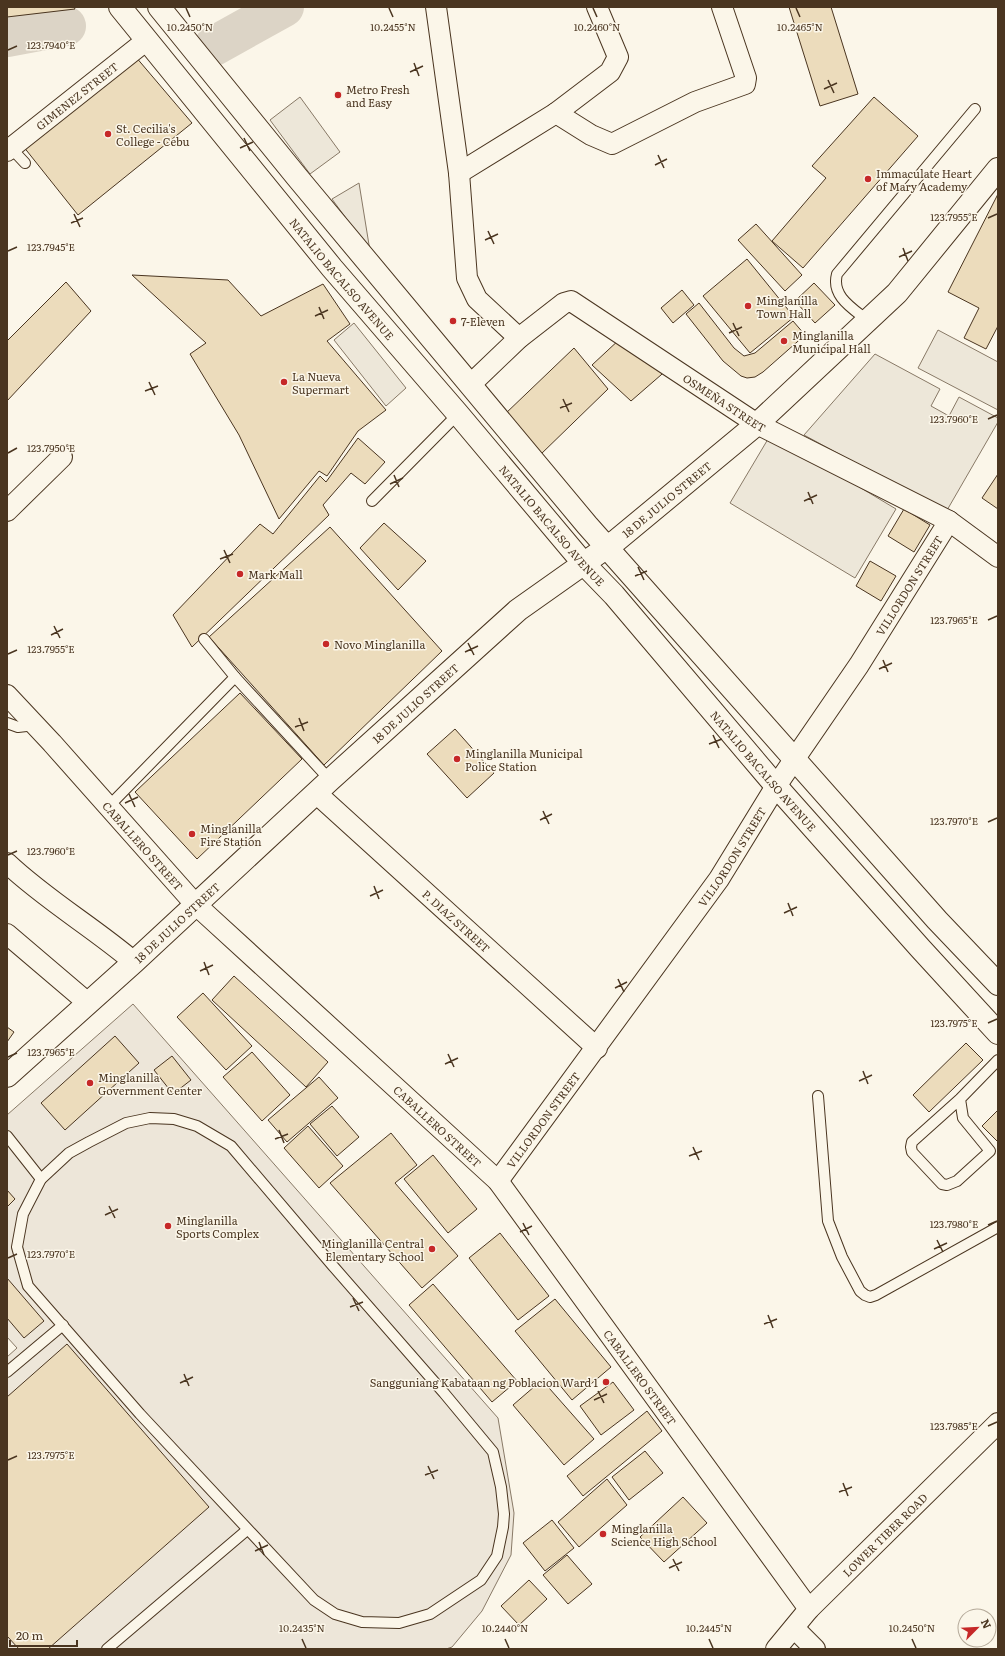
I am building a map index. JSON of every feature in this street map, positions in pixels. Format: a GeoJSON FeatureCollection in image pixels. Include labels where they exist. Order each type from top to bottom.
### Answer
{"type":"FeatureCollection","features":[{"type":"Feature","properties":{"kind":"main road","name":"NATALIO BACALSO AVENUE"},"geometry":{"type":"LineString","coordinates":[[120,7],[332,268],[458,414],[584,564],[619,601],[776,786],[998,1033]]}},
{"type":"Feature","properties":{"kind":"main road"},"geometry":{"type":"LineString","coordinates":[[159,7],[297,177],[606,547],[937,920],[998,984]]}},
{"type":"Feature","properties":{"kind":"main road","name":"18 DE JULIO STREET"},"geometry":{"type":"LineString","coordinates":[[7,1076],[134,962],[195,904],[518,610],[606,547],[757,424],[896,293],[998,169]]}},
{"type":"Feature","properties":{"kind":"street"},"geometry":{"type":"LineString","coordinates":[[436,7],[458,173],[467,278],[477,299],[519,338]]}},
{"type":"Feature","properties":{"kind":"street"},"geometry":{"type":"LineString","coordinates":[[458,173],[556,113],[610,72],[618,57],[596,7]]}},
{"type":"Feature","properties":{"kind":"street"},"geometry":{"type":"LineString","coordinates":[[556,113],[591,135],[612,144],[695,102],[745,84],[746,78],[722,7]]}},
{"type":"Feature","properties":{"kind":"street","name":"GIMENEZ STREET"},"geometry":{"type":"LineString","coordinates":[[9,149],[147,40]]}},
{"type":"Feature","properties":{"kind":"street","name":"OSMEÑA STREET"},"geometry":{"type":"LineString","coordinates":[[470,384],[519,338],[564,303],[571,301],[757,424],[949,521],[998,557]]}},
{"type":"Feature","properties":{"kind":"street"},"geometry":{"type":"LineString","coordinates":[[7,511],[62,457]]}},
{"type":"Feature","properties":{"kind":"street","name":"VILLORDON STREET"},"geometry":{"type":"LineString","coordinates":[[498,1181],[597,1048],[719,879],[776,786],[859,665],[949,521]]}},
{"type":"Feature","properties":{"kind":"street","name":"CABALLERO STREET"},"geometry":{"type":"LineString","coordinates":[[7,696],[35,725],[195,904],[498,1181],[809,1609]]}},
{"type":"Feature","properties":{"kind":"street","name":"P. DIAZ STREET"},"geometry":{"type":"LineString","coordinates":[[323,787],[597,1048]]}},
{"type":"Feature","properties":{"kind":"street"},"geometry":{"type":"LineString","coordinates":[[7,863],[24,879],[110,942],[134,962]]}},
{"type":"Feature","properties":{"kind":"street"},"geometry":{"type":"LineString","coordinates":[[7,934],[88,1003]]}},
{"type":"Feature","properties":{"kind":"street","name":"LOWER TIBER ROAD"},"geometry":{"type":"LineString","coordinates":[[776,1649],[809,1609],[998,1423]]}},
{"type":"Feature","properties":{"kind":"street"},"geometry":{"type":"LineString","coordinates":[[794,1628],[815,1649]]}},
{"type":"Feature","properties":{"kind":"lane"},"geometry":{"type":"LineString","coordinates":[[867,320],[839,295],[835,289],[837,274],[975,109]]}},
{"type":"Feature","properties":{"kind":"lane"},"geometry":{"type":"LineString","coordinates":[[9,149],[24,163]]}},
{"type":"Feature","properties":{"kind":"lane"},"geometry":{"type":"LineString","coordinates":[[372,502],[458,414]]}},
{"type":"Feature","properties":{"kind":"lane"},"geometry":{"type":"LineString","coordinates":[[204,639],[323,787]]}},
{"type":"Feature","properties":{"kind":"lane"},"geometry":{"type":"LineString","coordinates":[[108,807],[235,677]]}},
{"type":"Feature","properties":{"kind":"lane"},"geometry":{"type":"LineString","coordinates":[[7,723],[18,727],[35,725]]}},
{"type":"Feature","properties":{"kind":"lane"},"geometry":{"type":"LineString","coordinates":[[960,1099],[964,1118],[990,1151],[957,1181],[947,1185],[942,1184],[912,1152],[912,1142],[960,1099],[998,1060]]}},
{"type":"Feature","properties":{"kind":"lane"},"geometry":{"type":"LineString","coordinates":[[818,1096],[828,1221],[842,1257],[860,1291],[865,1296],[870,1297],[876,1295],[998,1227]]}},
{"type":"Feature","properties":{"kind":"lane"},"geometry":{"type":"LineString","coordinates":[[174,1119],[197,1126],[231,1146],[493,1452],[501,1487],[504,1514],[497,1556],[481,1580],[430,1614],[399,1623],[362,1622],[336,1614],[314,1600],[140,1414],[28,1286],[17,1247],[23,1214],[41,1179],[69,1153],[126,1123],[144,1120],[174,1119]]}},
{"type":"Feature","properties":{"kind":"lane"},"geometry":{"type":"LineString","coordinates":[[7,1136],[41,1179]]}},
{"type":"Feature","properties":{"kind":"lane"},"geometry":{"type":"LineString","coordinates":[[7,1372],[63,1325]]}},
{"type":"Feature","properties":{"kind":"lane"},"geometry":{"type":"LineString","coordinates":[[107,1649],[247,1530]]}},
{"type":"Feature","properties":{"kind":"shaded area"},"geometry":{"type":"Polygon","coordinates":[[[300,97],[340,152],[310,174],[270,120],[300,97]]]}},
{"type":"Feature","properties":{"kind":"shaded area"},"geometry":{"type":"Polygon","coordinates":[[[359,183],[370,251],[332,199],[359,183]]]}},
{"type":"Feature","properties":{"kind":"shaded area"},"geometry":{"type":"Polygon","coordinates":[[[354,323],[406,388],[386,406],[334,340],[354,323]]]}},
{"type":"Feature","properties":{"kind":"shaded area"},"geometry":{"type":"Polygon","coordinates":[[[938,330],[998,362],[998,410],[918,368],[938,330]]]}},
{"type":"Feature","properties":{"kind":"shaded area"},"geometry":{"type":"Polygon","coordinates":[[[875,354],[940,389],[931,406],[949,416],[959,397],[998,418],[998,422],[946,512],[804,435],[875,354]]]}},
{"type":"Feature","properties":{"kind":"shaded area"},"geometry":{"type":"Polygon","coordinates":[[[771,434],[896,509],[855,578],[730,503],[771,434]]]}},
{"type":"Feature","properties":{"kind":"shaded area","name":"Minglanilla Sports Complex"},"geometry":{"type":"Polygon","coordinates":[[[133,1004],[498,1418],[514,1513],[511,1555],[482,1611],[452,1647],[446,1649],[7,1649],[7,1357],[17,1348],[7,1337],[7,1115],[133,1004]]]}},
{"type":"Feature","properties":{"kind":"building"},"geometry":{"type":"Polygon","coordinates":[[[7,7],[74,7],[75,9],[7,17],[7,7]]]}},
{"type":"Feature","properties":{"kind":"building"},"geometry":{"type":"Polygon","coordinates":[[[789,7],[831,7],[858,94],[820,106],[789,7]]]}},
{"type":"Feature","properties":{"kind":"building","name":"St. Cecilia's College - Cebu"},"geometry":{"type":"Polygon","coordinates":[[[135,56],[192,123],[78,215],[23,146],[135,56]]]}},
{"type":"Feature","properties":{"kind":"building","name":"Immaculate Heart of Mary Academy"},"geometry":{"type":"Polygon","coordinates":[[[874,97],[918,136],[803,268],[772,241],[826,178],[812,166],[874,97]]]}},
{"type":"Feature","properties":{"kind":"building"},"geometry":{"type":"Polygon","coordinates":[[[998,194],[998,326],[986,349],[964,338],[979,308],[948,292],[998,194]]]}},
{"type":"Feature","properties":{"kind":"building"},"geometry":{"type":"Polygon","coordinates":[[[756,224],[802,275],[785,291],[738,240],[756,224]]]}},
{"type":"Feature","properties":{"kind":"building","name":"Minglanilla Town Hall"},"geometry":{"type":"Polygon","coordinates":[[[747,259],[794,317],[750,353],[703,296],[747,259]]]}},
{"type":"Feature","properties":{"kind":"building","name":"La Nueva Supermart"},"geometry":{"type":"Polygon","coordinates":[[[132,275],[228,280],[261,316],[323,284],[350,324],[327,341],[386,410],[358,431],[327,476],[319,471],[279,519],[239,435],[190,354],[206,343],[132,275]]]}},
{"type":"Feature","properties":{"kind":"building"},"geometry":{"type":"Polygon","coordinates":[[[66,282],[91,311],[7,401],[7,341],[66,282]]]}},
{"type":"Feature","properties":{"kind":"building"},"geometry":{"type":"Polygon","coordinates":[[[814,283],[835,305],[815,323],[795,301],[814,283]]]}},
{"type":"Feature","properties":{"kind":"building"},"geometry":{"type":"Polygon","coordinates":[[[682,290],[694,305],[673,323],[661,308],[682,290]]]}},
{"type":"Feature","properties":{"kind":"building","name":"Minglanilla Municipal Hall"},"geometry":{"type":"Polygon","coordinates":[[[699,303],[734,348],[744,356],[755,353],[793,321],[805,335],[763,372],[755,377],[747,378],[741,376],[723,361],[686,314],[699,303]]]}},
{"type":"Feature","properties":{"kind":"building"},"geometry":{"type":"Polygon","coordinates":[[[621,338],[669,368],[631,401],[592,365],[621,338]]]}},
{"type":"Feature","properties":{"kind":"building"},"geometry":{"type":"Polygon","coordinates":[[[574,348],[608,389],[539,456],[504,415],[574,348]]]}},
{"type":"Feature","properties":{"kind":"building","name":"Mark Mall"},"geometry":{"type":"Polygon","coordinates":[[[358,438],[385,462],[365,484],[351,473],[323,505],[329,515],[192,647],[173,615],[260,524],[273,534],[320,476],[326,482],[358,438]]]}},
{"type":"Feature","properties":{"kind":"building"},"geometry":{"type":"Polygon","coordinates":[[[998,474],[998,509],[982,498],[998,474]]]}},
{"type":"Feature","properties":{"kind":"building"},"geometry":{"type":"Polygon","coordinates":[[[904,509],[930,525],[914,552],[888,536],[904,509]]]}},
{"type":"Feature","properties":{"kind":"building"},"geometry":{"type":"Polygon","coordinates":[[[384,523],[426,561],[398,590],[360,548],[384,523]]]}},
{"type":"Feature","properties":{"kind":"building","name":"Novo Minglanilla"},"geometry":{"type":"Polygon","coordinates":[[[330,527],[442,651],[324,765],[209,637],[330,527]]]}},
{"type":"Feature","properties":{"kind":"building"},"geometry":{"type":"Polygon","coordinates":[[[870,561],[896,576],[881,601],[856,586],[870,561]]]}},
{"type":"Feature","properties":{"kind":"building"},"geometry":{"type":"Polygon","coordinates":[[[240,693],[302,759],[197,859],[135,792],[240,693]]]}},
{"type":"Feature","properties":{"kind":"building"},"geometry":{"type":"Polygon","coordinates":[[[455,729],[494,773],[467,798],[427,754],[455,729]]]}},
{"type":"Feature","properties":{"kind":"building"},"geometry":{"type":"Polygon","coordinates":[[[234,976],[328,1062],[306,1087],[212,1000],[234,976]]]}},
{"type":"Feature","properties":{"kind":"building"},"geometry":{"type":"Polygon","coordinates":[[[203,993],[252,1046],[226,1070],[177,1017],[203,993]]]}},
{"type":"Feature","properties":{"kind":"building"},"geometry":{"type":"Polygon","coordinates":[[[7,1027],[14,1032],[7,1042],[7,1027]]]}},
{"type":"Feature","properties":{"kind":"building","name":"Minglanilla Government Center"},"geometry":{"type":"Polygon","coordinates":[[[115,1036],[139,1063],[65,1130],[41,1103],[115,1036]]]}},
{"type":"Feature","properties":{"kind":"building"},"geometry":{"type":"Polygon","coordinates":[[[966,1043],[983,1060],[929,1112],[913,1095],[966,1043]]]}},
{"type":"Feature","properties":{"kind":"building"},"geometry":{"type":"Polygon","coordinates":[[[252,1052],[290,1095],[262,1121],[223,1077],[252,1052]]]}},
{"type":"Feature","properties":{"kind":"building"},"geometry":{"type":"Polygon","coordinates":[[[172,1056],[191,1080],[173,1094],[154,1070],[172,1056]]]}},
{"type":"Feature","properties":{"kind":"building"},"geometry":{"type":"Polygon","coordinates":[[[319,1077],[338,1098],[287,1142],[268,1120],[319,1077]]]}},
{"type":"Feature","properties":{"kind":"building"},"geometry":{"type":"Polygon","coordinates":[[[332,1106],[359,1137],[337,1156],[310,1124],[332,1106]]]}},
{"type":"Feature","properties":{"kind":"building"},"geometry":{"type":"Polygon","coordinates":[[[998,1110],[998,1142],[982,1126],[998,1110]]]}},
{"type":"Feature","properties":{"kind":"building"},"geometry":{"type":"Polygon","coordinates":[[[308,1126],[343,1166],[319,1188],[284,1148],[308,1126]]]}},
{"type":"Feature","properties":{"kind":"building"},"geometry":{"type":"Polygon","coordinates":[[[391,1133],[417,1165],[395,1183],[458,1256],[422,1288],[330,1183],[391,1133]]]}},
{"type":"Feature","properties":{"kind":"building"},"geometry":{"type":"Polygon","coordinates":[[[433,1155],[477,1209],[448,1233],[404,1179],[433,1155]]]}},
{"type":"Feature","properties":{"kind":"building"},"geometry":{"type":"Polygon","coordinates":[[[7,1190],[15,1199],[7,1207],[7,1190]]]}},
{"type":"Feature","properties":{"kind":"building"},"geometry":{"type":"Polygon","coordinates":[[[500,1233],[549,1296],[518,1320],[469,1258],[500,1233]]]}},
{"type":"Feature","properties":{"kind":"building"},"geometry":{"type":"Polygon","coordinates":[[[7,1278],[44,1321],[24,1338],[7,1318],[7,1278]]]}},
{"type":"Feature","properties":{"kind":"building"},"geometry":{"type":"Polygon","coordinates":[[[433,1284],[517,1381],[492,1402],[409,1305],[433,1284]]]}},
{"type":"Feature","properties":{"kind":"building"},"geometry":{"type":"Polygon","coordinates":[[[555,1299],[611,1367],[572,1400],[515,1331],[555,1299]]]}},
{"type":"Feature","properties":{"kind":"building"},"geometry":{"type":"Polygon","coordinates":[[[67,1344],[209,1507],[48,1649],[19,1649],[7,1636],[7,1397],[67,1344]]]}},
{"type":"Feature","properties":{"kind":"building"},"geometry":{"type":"Polygon","coordinates":[[[542,1380],[594,1439],[564,1465],[513,1405],[542,1380]]]}},
{"type":"Feature","properties":{"kind":"building"},"geometry":{"type":"Polygon","coordinates":[[[613,1382],[634,1410],[601,1435],[580,1406],[613,1382]]]}},
{"type":"Feature","properties":{"kind":"building"},"geometry":{"type":"Polygon","coordinates":[[[647,1411],[662,1431],[583,1496],[567,1476],[647,1411]]]}},
{"type":"Feature","properties":{"kind":"building"},"geometry":{"type":"Polygon","coordinates":[[[645,1451],[663,1473],[629,1500],[612,1477],[645,1451]]]}},
{"type":"Feature","properties":{"kind":"building"},"geometry":{"type":"Polygon","coordinates":[[[607,1479],[627,1505],[579,1547],[558,1522],[607,1479]]]}},
{"type":"Feature","properties":{"kind":"building"},"geometry":{"type":"Polygon","coordinates":[[[683,1497],[707,1523],[664,1562],[640,1537],[683,1497]]]}},
{"type":"Feature","properties":{"kind":"building"},"geometry":{"type":"Polygon","coordinates":[[[552,1520],[574,1548],[545,1571],[523,1543],[552,1520]]]}},
{"type":"Feature","properties":{"kind":"building"},"geometry":{"type":"Polygon","coordinates":[[[567,1555],[592,1584],[568,1604],[543,1575],[567,1555]]]}},
{"type":"Feature","properties":{"kind":"building"},"geometry":{"type":"Polygon","coordinates":[[[529,1580],[547,1599],[519,1625],[501,1606],[529,1580]]]}},
{"type":"Feature","properties":{"kind":"waterway"},"geometry":{"type":"LineString","coordinates":[[214,46],[284,7]]}},
{"type":"Feature","properties":{"kind":"waterway"},"geometry":{"type":"LineString","coordinates":[[7,37],[66,26]]}},
{"type":"Feature","properties":{"kind":"place","name":"Metro Fresh and Easy"},"geometry":{"type":"Point","coordinates":[338,95]}},
{"type":"Feature","properties":{"kind":"place","name":"St. Cecilia's College - Cebu"},"geometry":{"type":"Point","coordinates":[108,134]}},
{"type":"Feature","properties":{"kind":"place","name":"Immaculate Heart of Mary Academy"},"geometry":{"type":"Point","coordinates":[868,179]}},
{"type":"Feature","properties":{"kind":"place","name":"Minglanilla Town Hall"},"geometry":{"type":"Point","coordinates":[748,306]}},
{"type":"Feature","properties":{"kind":"place","name":"7-Eleven"},"geometry":{"type":"Point","coordinates":[453,321]}},
{"type":"Feature","properties":{"kind":"place","name":"Minglanilla Municipal Hall"},"geometry":{"type":"Point","coordinates":[784,341]}},
{"type":"Feature","properties":{"kind":"place","name":"La Nueva Supermart"},"geometry":{"type":"Point","coordinates":[284,382]}},
{"type":"Feature","properties":{"kind":"place","name":"Mark Mall"},"geometry":{"type":"Point","coordinates":[240,574]}},
{"type":"Feature","properties":{"kind":"place","name":"Novo Minglanilla"},"geometry":{"type":"Point","coordinates":[326,644]}},
{"type":"Feature","properties":{"kind":"place","name":"Minglanilla Municipal Police Station"},"geometry":{"type":"Point","coordinates":[457,759]}},
{"type":"Feature","properties":{"kind":"place","name":"Minglanilla Fire Station"},"geometry":{"type":"Point","coordinates":[192,834]}},
{"type":"Feature","properties":{"kind":"place","name":"Minglanilla Government Center"},"geometry":{"type":"Point","coordinates":[90,1083]}},
{"type":"Feature","properties":{"kind":"place","name":"Minglanilla Sports Complex"},"geometry":{"type":"Point","coordinates":[168,1226]}},
{"type":"Feature","properties":{"kind":"place","name":"Minglanilla Central Elementary School"},"geometry":{"type":"Point","coordinates":[432,1249]}},
{"type":"Feature","properties":{"kind":"place","name":"Sangguniang Kabataan ng Poblacion Ward 1"},"geometry":{"type":"Point","coordinates":[606,1382]}},
{"type":"Feature","properties":{"kind":"place","name":"Minglanilla Science High School"},"geometry":{"type":"Point","coordinates":[603,1534]}}]}
